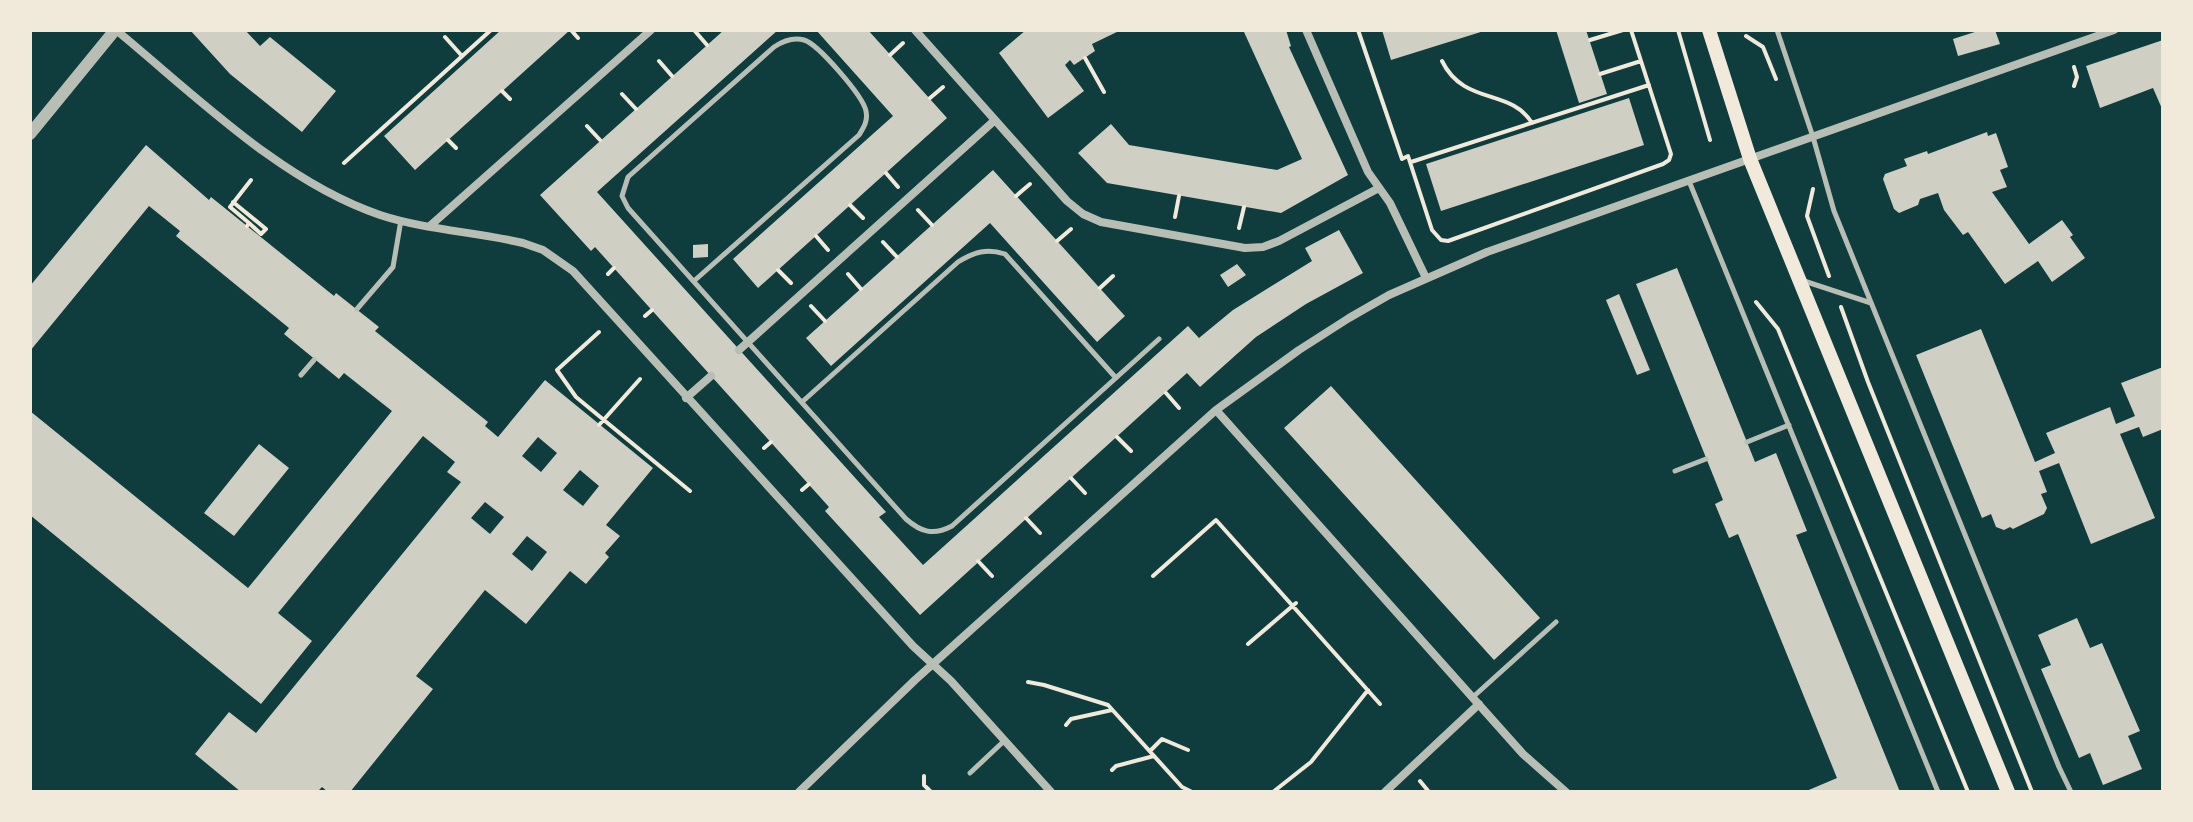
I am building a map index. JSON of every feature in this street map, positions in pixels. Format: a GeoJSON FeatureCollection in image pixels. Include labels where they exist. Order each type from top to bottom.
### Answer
{"type":"FeatureCollection","features":[{"type":"Feature","properties":{"kind":"main road"},"geometry":{"type":"LineString","coordinates":[[1709,30],[1750,159],[2008,792]]}},
{"type":"Feature","properties":{"kind":"street"},"geometry":{"type":"LineString","coordinates":[[30,134],[116,30],[257,145],[293,171],[350,203],[402,220],[523,243],[558,259],[573,271],[913,646],[951,681],[1051,792]]}},
{"type":"Feature","properties":{"kind":"street"},"geometry":{"type":"LineString","coordinates":[[431,225],[651,30]]}},
{"type":"Feature","properties":{"kind":"street"},"geometry":{"type":"LineString","coordinates":[[915,30],[1067,201],[1083,214],[1101,222],[1245,248],[1263,247],[1379,188]]}},
{"type":"Feature","properties":{"kind":"street"},"geometry":{"type":"LineString","coordinates":[[1306,30],[1368,172],[1390,203],[1426,278]]}},
{"type":"Feature","properties":{"kind":"street"},"geometry":{"type":"LineString","coordinates":[[799,792],[933,664],[1216,410],[1324,334],[1389,295],[1487,252],[2114,30]]}},
{"type":"Feature","properties":{"kind":"street"},"geometry":{"type":"LineString","coordinates":[[739,350],[995,120]]}},
{"type":"Feature","properties":{"kind":"street"},"geometry":{"type":"LineString","coordinates":[[686,398],[711,376]]}},
{"type":"Feature","properties":{"kind":"street"},"geometry":{"type":"LineString","coordinates":[[1216,410],[1523,754],[1566,792]]}},
{"type":"Feature","properties":{"kind":"street"},"geometry":{"type":"LineString","coordinates":[[1385,792],[1476,701]]}},
{"type":"Feature","properties":{"kind":"lane"},"geometry":{"type":"LineString","coordinates":[[1777,30],[1834,211],[2071,792]]}},
{"type":"Feature","properties":{"kind":"lane"},"geometry":{"type":"LineString","coordinates":[[694,281],[859,135],[865,125],[867,113],[862,100],[814,44],[807,41],[786,40],[774,47],[628,177],[622,196],[628,208],[906,519],[919,530],[931,533],[952,526],[1159,339]]}},
{"type":"Feature","properties":{"kind":"lane"},"geometry":{"type":"LineString","coordinates":[[1689,180],[1938,792]]}},
{"type":"Feature","properties":{"kind":"lane"},"geometry":{"type":"LineString","coordinates":[[357,309],[393,267],[402,220]]}},
{"type":"Feature","properties":{"kind":"lane"},"geometry":{"type":"LineString","coordinates":[[802,402],[958,262],[981,251],[1005,254],[1116,378]]}},
{"type":"Feature","properties":{"kind":"lane"},"geometry":{"type":"LineString","coordinates":[[1799,279],[1871,303]]}},
{"type":"Feature","properties":{"kind":"lane"},"geometry":{"type":"LineString","coordinates":[[301,375],[314,360]]}},
{"type":"Feature","properties":{"kind":"lane"},"geometry":{"type":"LineString","coordinates":[[1747,442],[1789,425]]}},
{"type":"Feature","properties":{"kind":"lane"},"geometry":{"type":"LineString","coordinates":[[1675,471],[1706,459]]}},
{"type":"Feature","properties":{"kind":"lane"},"geometry":{"type":"LineString","coordinates":[[1476,701],[1556,622]]}},
{"type":"Feature","properties":{"kind":"lane"},"geometry":{"type":"LineString","coordinates":[[970,773],[1004,741]]}},
{"type":"Feature","properties":{"kind":"path"},"geometry":{"type":"LineString","coordinates":[[344,163],[491,30]]}},
{"type":"Feature","properties":{"kind":"path"},"geometry":{"type":"LineString","coordinates":[[571,30],[578,38]]}},
{"type":"Feature","properties":{"kind":"path"},"geometry":{"type":"LineString","coordinates":[[694,30],[707,45]]}},
{"type":"Feature","properties":{"kind":"path"},"geometry":{"type":"LineString","coordinates":[[1358,30],[1402,159],[1408,156],[1432,230],[1441,240],[1448,241],[1669,160],[1671,154],[1631,30]]}},
{"type":"Feature","properties":{"kind":"path"},"geometry":{"type":"LineString","coordinates":[[1590,40],[1623,30]]}},
{"type":"Feature","properties":{"kind":"path"},"geometry":{"type":"LineString","coordinates":[[1678,30],[1710,140]]}},
{"type":"Feature","properties":{"kind":"path"},"geometry":{"type":"LineString","coordinates":[[1746,36],[1763,47],[1780,89]]}},
{"type":"Feature","properties":{"kind":"path"},"geometry":{"type":"LineString","coordinates":[[445,37],[462,56]]}},
{"type":"Feature","properties":{"kind":"path"},"geometry":{"type":"LineString","coordinates":[[890,55],[903,43]]}},
{"type":"Feature","properties":{"kind":"path"},"geometry":{"type":"LineString","coordinates":[[1085,58],[1104,92]]}},
{"type":"Feature","properties":{"kind":"path"},"geometry":{"type":"LineString","coordinates":[[659,61],[672,76]]}},
{"type":"Feature","properties":{"kind":"path"},"geometry":{"type":"LineString","coordinates":[[1442,61],[1446,70],[1470,91],[1518,107],[1532,123]]}},
{"type":"Feature","properties":{"kind":"path"},"geometry":{"type":"LineString","coordinates":[[1600,74],[1641,61]]}},
{"type":"Feature","properties":{"kind":"path"},"geometry":{"type":"LineString","coordinates":[[2074,67],[2077,77],[2074,86]]}},
{"type":"Feature","properties":{"kind":"path"},"geometry":{"type":"LineString","coordinates":[[1410,162],[1649,85]]}},
{"type":"Feature","properties":{"kind":"path"},"geometry":{"type":"LineString","coordinates":[[930,98],[943,87]]}},
{"type":"Feature","properties":{"kind":"path"},"geometry":{"type":"LineString","coordinates":[[502,91],[510,99]]}},
{"type":"Feature","properties":{"kind":"path"},"geometry":{"type":"LineString","coordinates":[[622,94],[636,109]]}},
{"type":"Feature","properties":{"kind":"path"},"geometry":{"type":"LineString","coordinates":[[587,126],[600,140]]}},
{"type":"Feature","properties":{"kind":"path"},"geometry":{"type":"LineString","coordinates":[[448,140],[456,148]]}},
{"type":"Feature","properties":{"kind":"path"},"geometry":{"type":"LineString","coordinates":[[886,173],[900,189]]}},
{"type":"Feature","properties":{"kind":"path"},"geometry":{"type":"LineString","coordinates":[[1810,177],[1813,188],[1807,216],[1868,382],[2032,792]]}},
{"type":"Feature","properties":{"kind":"path"},"geometry":{"type":"LineString","coordinates":[[233,202],[266,229],[261,234],[230,207],[233,202],[251,180]]}},
{"type":"Feature","properties":{"kind":"path"},"geometry":{"type":"LineString","coordinates":[[1016,196],[1030,184]]}},
{"type":"Feature","properties":{"kind":"path"},"geometry":{"type":"LineString","coordinates":[[1175,217],[1179,196]]}},
{"type":"Feature","properties":{"kind":"path"},"geometry":{"type":"LineString","coordinates":[[850,205],[865,220]]}},
{"type":"Feature","properties":{"kind":"path"},"geometry":{"type":"LineString","coordinates":[[1239,228],[1244,207]]}},
{"type":"Feature","properties":{"kind":"path"},"geometry":{"type":"LineString","coordinates":[[917,208],[932,225]]}},
{"type":"Feature","properties":{"kind":"path"},"geometry":{"type":"LineString","coordinates":[[1057,241],[1071,229]]}},
{"type":"Feature","properties":{"kind":"path"},"geometry":{"type":"LineString","coordinates":[[816,236],[830,252]]}},
{"type":"Feature","properties":{"kind":"path"},"geometry":{"type":"LineString","coordinates":[[882,240],[897,257]]}},
{"type":"Feature","properties":{"kind":"path"},"geometry":{"type":"LineString","coordinates":[[608,274],[614,268]]}},
{"type":"Feature","properties":{"kind":"path"},"geometry":{"type":"LineString","coordinates":[[778,270],[793,285]]}},
{"type":"Feature","properties":{"kind":"path"},"geometry":{"type":"LineString","coordinates":[[846,272],[861,289]]}},
{"type":"Feature","properties":{"kind":"path"},"geometry":{"type":"LineString","coordinates":[[1100,288],[1113,276]]}},
{"type":"Feature","properties":{"kind":"path"},"geometry":{"type":"LineString","coordinates":[[1751,291],[1757,304],[1778,329],[1968,792]]}},
{"type":"Feature","properties":{"kind":"path"},"geometry":{"type":"LineString","coordinates":[[810,304],[825,321]]}},
{"type":"Feature","properties":{"kind":"path"},"geometry":{"type":"LineString","coordinates":[[645,316],[652,310]]}},
{"type":"Feature","properties":{"kind":"path"},"geometry":{"type":"LineString","coordinates":[[599,332],[557,370],[576,397],[690,491]]}},
{"type":"Feature","properties":{"kind":"path"},"geometry":{"type":"LineString","coordinates":[[599,425],[640,379]]}},
{"type":"Feature","properties":{"kind":"path"},"geometry":{"type":"LineString","coordinates":[[1166,393],[1179,408]]}},
{"type":"Feature","properties":{"kind":"path"},"geometry":{"type":"LineString","coordinates":[[1117,437],[1131,451]]}},
{"type":"Feature","properties":{"kind":"path"},"geometry":{"type":"LineString","coordinates":[[764,448],[771,442]]}},
{"type":"Feature","properties":{"kind":"path"},"geometry":{"type":"LineString","coordinates":[[1071,478],[1085,493]]}},
{"type":"Feature","properties":{"kind":"path"},"geometry":{"type":"LineString","coordinates":[[802,490],[809,484]]}},
{"type":"Feature","properties":{"kind":"path"},"geometry":{"type":"LineString","coordinates":[[1026,518],[1040,533]]}},
{"type":"Feature","properties":{"kind":"path"},"geometry":{"type":"LineString","coordinates":[[1153,576],[1216,520],[1340,655],[1380,704]]}},
{"type":"Feature","properties":{"kind":"path"},"geometry":{"type":"LineString","coordinates":[[978,561],[992,576]]}},
{"type":"Feature","properties":{"kind":"path"},"geometry":{"type":"LineString","coordinates":[[1248,644],[1294,604]]}},
{"type":"Feature","properties":{"kind":"path"},"geometry":{"type":"LineString","coordinates":[[1028,682],[1108,705],[1180,790],[1192,792]]}},
{"type":"Feature","properties":{"kind":"path"},"geometry":{"type":"LineString","coordinates":[[1273,792],[1311,762],[1368,690]]}},
{"type":"Feature","properties":{"kind":"path"},"geometry":{"type":"LineString","coordinates":[[1066,725],[1071,719],[1113,710]]}},
{"type":"Feature","properties":{"kind":"path"},"geometry":{"type":"LineString","coordinates":[[1112,770],[1152,754],[1162,739],[1188,750]]}},
{"type":"Feature","properties":{"kind":"path"},"geometry":{"type":"LineString","coordinates":[[924,776],[924,785],[931,792]]}},
{"type":"Feature","properties":{"kind":"path"},"geometry":{"type":"LineString","coordinates":[[1418,779],[1429,792]]}},
{"type":"Feature","properties":{"kind":"building"},"geometry":{"type":"Polygon","coordinates":[[[190,30],[245,30],[260,46],[270,37],[336,91],[302,132],[230,74],[190,30]]]}},
{"type":"Feature","properties":{"kind":"building"},"geometry":{"type":"Polygon","coordinates":[[[501,30],[570,30],[415,170],[384,136],[501,30]]]}},
{"type":"Feature","properties":{"kind":"building"},"geometry":{"type":"Polygon","coordinates":[[[724,30],[778,30],[597,192],[886,512],[879,517],[923,565],[1188,326],[1199,338],[1233,310],[1312,261],[1305,248],[1339,230],[1363,273],[1306,304],[1256,337],[1200,387],[1187,373],[920,615],[825,511],[829,507],[595,247],[591,251],[540,195],[724,30]]]}},
{"type":"Feature","properties":{"kind":"building"},"geometry":{"type":"Polygon","coordinates":[[[816,30],[868,30],[947,118],[758,288],[733,259],[893,116],[816,30]]]}},
{"type":"Feature","properties":{"kind":"building"},"geometry":{"type":"Polygon","coordinates":[[[1026,30],[1121,30],[1092,44],[1095,51],[1074,65],[1070,60],[1065,65],[1084,91],[1048,118],[999,53],[1026,30]]]}},
{"type":"Feature","properties":{"kind":"building"},"geometry":{"type":"Polygon","coordinates":[[[1286,30],[1289,47],[1348,175],[1281,213],[1107,183],[1078,153],[1111,124],[1129,145],[1277,170],[1302,159],[1244,32],[1286,30]]]}},
{"type":"Feature","properties":{"kind":"building"},"geometry":{"type":"Polygon","coordinates":[[[1382,30],[1484,30],[1484,31],[1391,60],[1382,30]]]}},
{"type":"Feature","properties":{"kind":"building"},"geometry":{"type":"Polygon","coordinates":[[[1556,30],[1586,30],[1607,94],[1579,103],[1556,30]]]}},
{"type":"Feature","properties":{"kind":"building"},"geometry":{"type":"Polygon","coordinates":[[[1981,30],[1995,30],[2000,44],[1958,56],[1953,39],[1981,30]]]}},
{"type":"Feature","properties":{"kind":"building"},"geometry":{"type":"Polygon","coordinates":[[[2163,40],[2163,111],[2153,88],[2100,108],[2086,66],[2163,40]]]}},
{"type":"Feature","properties":{"kind":"building"},"geometry":{"type":"Polygon","coordinates":[[[1629,98],[1644,145],[1441,211],[1426,164],[1629,98]]]}},
{"type":"Feature","properties":{"kind":"building"},"geometry":{"type":"Polygon","coordinates":[[[1987,132],[1988,136],[1996,133],[2008,167],[2000,170],[2007,187],[1992,192],[2029,244],[2062,220],[2085,258],[2052,282],[2038,261],[2005,284],[1968,232],[1963,235],[1944,210],[1938,193],[1920,199],[1918,205],[1899,213],[1894,209],[1883,179],[1885,174],[1907,166],[1904,159],[1927,151],[1928,154],[1987,132]]]}},
{"type":"Feature","properties":{"kind":"building"},"geometry":{"type":"Polygon","coordinates":[[[146,145],[209,200],[211,197],[334,296],[336,293],[379,327],[375,331],[488,422],[485,426],[498,437],[545,380],[653,468],[606,525],[620,536],[605,553],[609,557],[586,584],[570,571],[526,624],[485,590],[416,676],[433,689],[350,792],[328,792],[322,787],[317,792],[241,792],[195,754],[229,712],[256,733],[461,482],[447,472],[455,462],[423,436],[278,613],[312,641],[261,704],[30,515],[30,411],[248,588],[392,411],[344,373],[339,379],[284,334],[289,328],[176,236],[180,231],[149,206],[30,351],[30,286],[146,145]],[[538,437],[522,456],[541,472],[557,453],[538,437]],[[580,470],[563,490],[583,506],[599,486],[580,470]],[[485,502],[471,518],[490,534],[504,517],[485,502]],[[527,536],[512,554],[532,571],[547,552],[527,536]]]}},
{"type":"Feature","properties":{"kind":"building"},"geometry":{"type":"Polygon","coordinates":[[[993,170],[1125,316],[1097,342],[990,223],[831,366],[806,338],[993,170]]]}},
{"type":"Feature","properties":{"kind":"building"},"geometry":{"type":"Polygon","coordinates":[[[708,244],[708,257],[693,258],[693,245],[708,244]]]}},
{"type":"Feature","properties":{"kind":"building"},"geometry":{"type":"Polygon","coordinates":[[[1237,264],[1246,275],[1228,287],[1220,275],[1237,264]]]}},
{"type":"Feature","properties":{"kind":"building"},"geometry":{"type":"Polygon","coordinates":[[[1677,268],[1755,462],[1776,453],[1807,531],[1796,535],[1900,792],[1804,792],[1837,778],[1738,534],[1729,538],[1715,504],[1723,500],[1636,284],[1677,268]]]}},
{"type":"Feature","properties":{"kind":"building"},"geometry":{"type":"Polygon","coordinates":[[[1619,294],[1650,370],[1637,375],[1606,300],[1619,294]]]}},
{"type":"Feature","properties":{"kind":"building"},"geometry":{"type":"Polygon","coordinates":[[[1981,329],[2035,462],[2055,453],[2046,433],[2110,407],[2116,424],[2135,416],[2121,383],[2163,367],[2163,429],[2143,437],[2139,427],[2120,434],[2155,518],[2091,544],[2059,463],[2039,471],[2047,492],[2041,494],[2047,508],[2044,514],[2013,529],[2004,530],[1996,527],[1991,514],[1982,518],[1916,355],[1981,329]]]}},
{"type":"Feature","properties":{"kind":"building"},"geometry":{"type":"Polygon","coordinates":[[[1331,386],[1540,618],[1494,660],[1284,428],[1331,386]]]}},
{"type":"Feature","properties":{"kind":"building"},"geometry":{"type":"Polygon","coordinates":[[[259,444],[289,468],[234,536],[204,513],[259,444]]]}},
{"type":"Feature","properties":{"kind":"building"},"geometry":{"type":"Polygon","coordinates":[[[2077,618],[2090,648],[2102,643],[2140,731],[2128,736],[2142,769],[2103,785],[2090,753],[2079,758],[2041,669],[2051,665],[2038,635],[2077,618]]]}}]}
